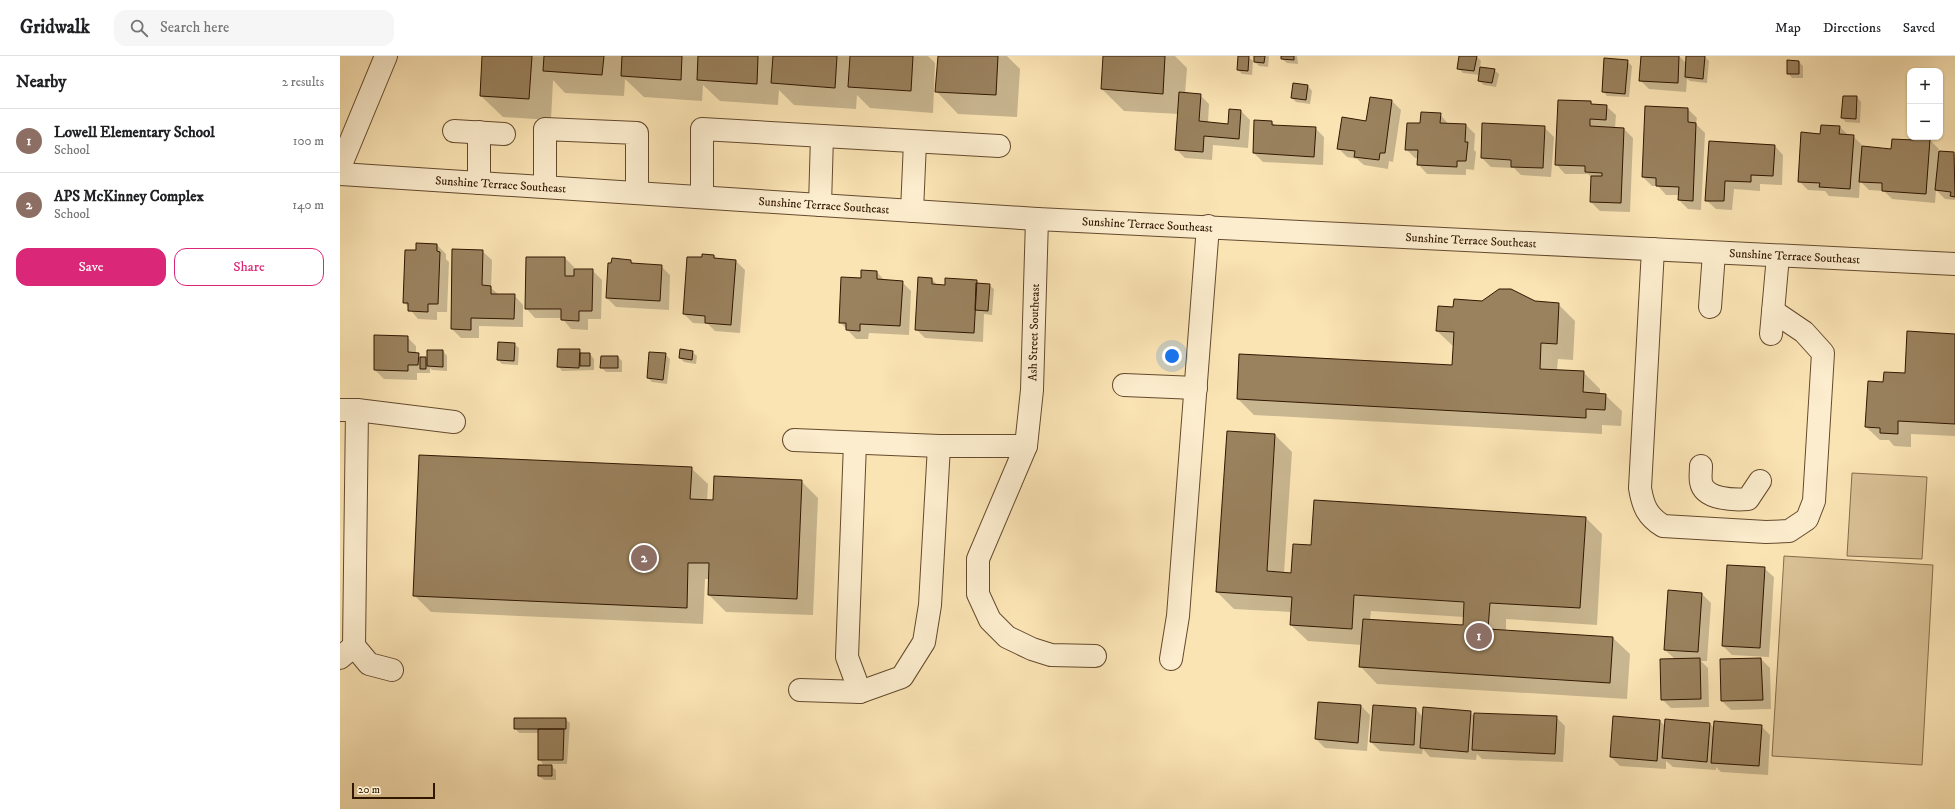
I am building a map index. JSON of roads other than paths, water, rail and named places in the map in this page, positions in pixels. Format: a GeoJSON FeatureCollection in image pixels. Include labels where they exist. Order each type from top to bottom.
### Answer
{"type":"FeatureCollection","features":[{"type":"Feature","properties":{"kind":"street"},"geometry":{"type":"LineString","coordinates":[[340,167],[386,56]]}},
{"type":"Feature","properties":{"kind":"street"},"geometry":{"type":"LineString","coordinates":[[545,187],[545,129],[638,133],[637,193]]}},
{"type":"Feature","properties":{"kind":"street"},"geometry":{"type":"LineString","coordinates":[[702,197],[702,129],[999,146]]}},
{"type":"Feature","properties":{"kind":"street"},"geometry":{"type":"LineString","coordinates":[[454,131],[504,134]]}},
{"type":"Feature","properties":{"kind":"street"},"geometry":{"type":"LineString","coordinates":[[479,132],[479,183]]}},
{"type":"Feature","properties":{"kind":"street"},"geometry":{"type":"LineString","coordinates":[[820,205],[822,136]]}},
{"type":"Feature","properties":{"kind":"street"},"geometry":{"type":"LineString","coordinates":[[912,211],[915,142]]}},
{"type":"Feature","properties":{"kind":"street","name":"Sunshine Terrace Southeast"},"geometry":{"type":"LineString","coordinates":[[340,174],[1038,219],[1208,226],[1714,253],[1955,264]]}},
{"type":"Feature","properties":{"kind":"street","name":"Ash Street Southeast"},"geometry":{"type":"LineString","coordinates":[[1038,219],[1032,390],[1026,446],[978,559],[978,594],[990,620],[1007,637],[1032,649],[1051,655],[1095,656]]}},
{"type":"Feature","properties":{"kind":"street"},"geometry":{"type":"LineString","coordinates":[[1171,659],[1178,616],[1208,226]]}},
{"type":"Feature","properties":{"kind":"street"},"geometry":{"type":"LineString","coordinates":[[1653,249],[1640,488],[1643,504],[1646,509],[1653,520],[1663,526],[1766,532],[1789,531],[1807,518],[1814,501],[1823,353],[1804,332],[1773,311]]}},
{"type":"Feature","properties":{"kind":"street"},"geometry":{"type":"LineString","coordinates":[[1710,307],[1714,253]]}},
{"type":"Feature","properties":{"kind":"street"},"geometry":{"type":"LineString","coordinates":[[1771,334],[1778,256]]}},
{"type":"Feature","properties":{"kind":"street"},"geometry":{"type":"LineString","coordinates":[[1124,385],[1196,388]]}},
{"type":"Feature","properties":{"kind":"street"},"geometry":{"type":"LineString","coordinates":[[392,670],[369,664],[347,652],[348,410],[454,422]]}},
{"type":"Feature","properties":{"kind":"street"},"geometry":{"type":"LineString","coordinates":[[794,440],[938,446],[1026,446]]}},
{"type":"Feature","properties":{"kind":"street"},"geometry":{"type":"LineString","coordinates":[[855,443],[847,657],[860,692]]}},
{"type":"Feature","properties":{"kind":"street"},"geometry":{"type":"LineString","coordinates":[[800,690],[860,692],[902,677],[924,642],[930,605],[938,446]]}},
{"type":"Feature","properties":{"kind":"street"},"geometry":{"type":"LineString","coordinates":[[1701,466],[1701,483],[1708,493],[1732,500],[1748,499],[1760,481]]}},
{"type":"Feature","properties":{"kind":"place","name":"APS McKinney Complex"},"geometry":{"type":"Point","coordinates":[644,558]}},
{"type":"Feature","properties":{"kind":"place","name":"Lowell Elementary School"},"geometry":{"type":"Point","coordinates":[1479,636]}}]}
